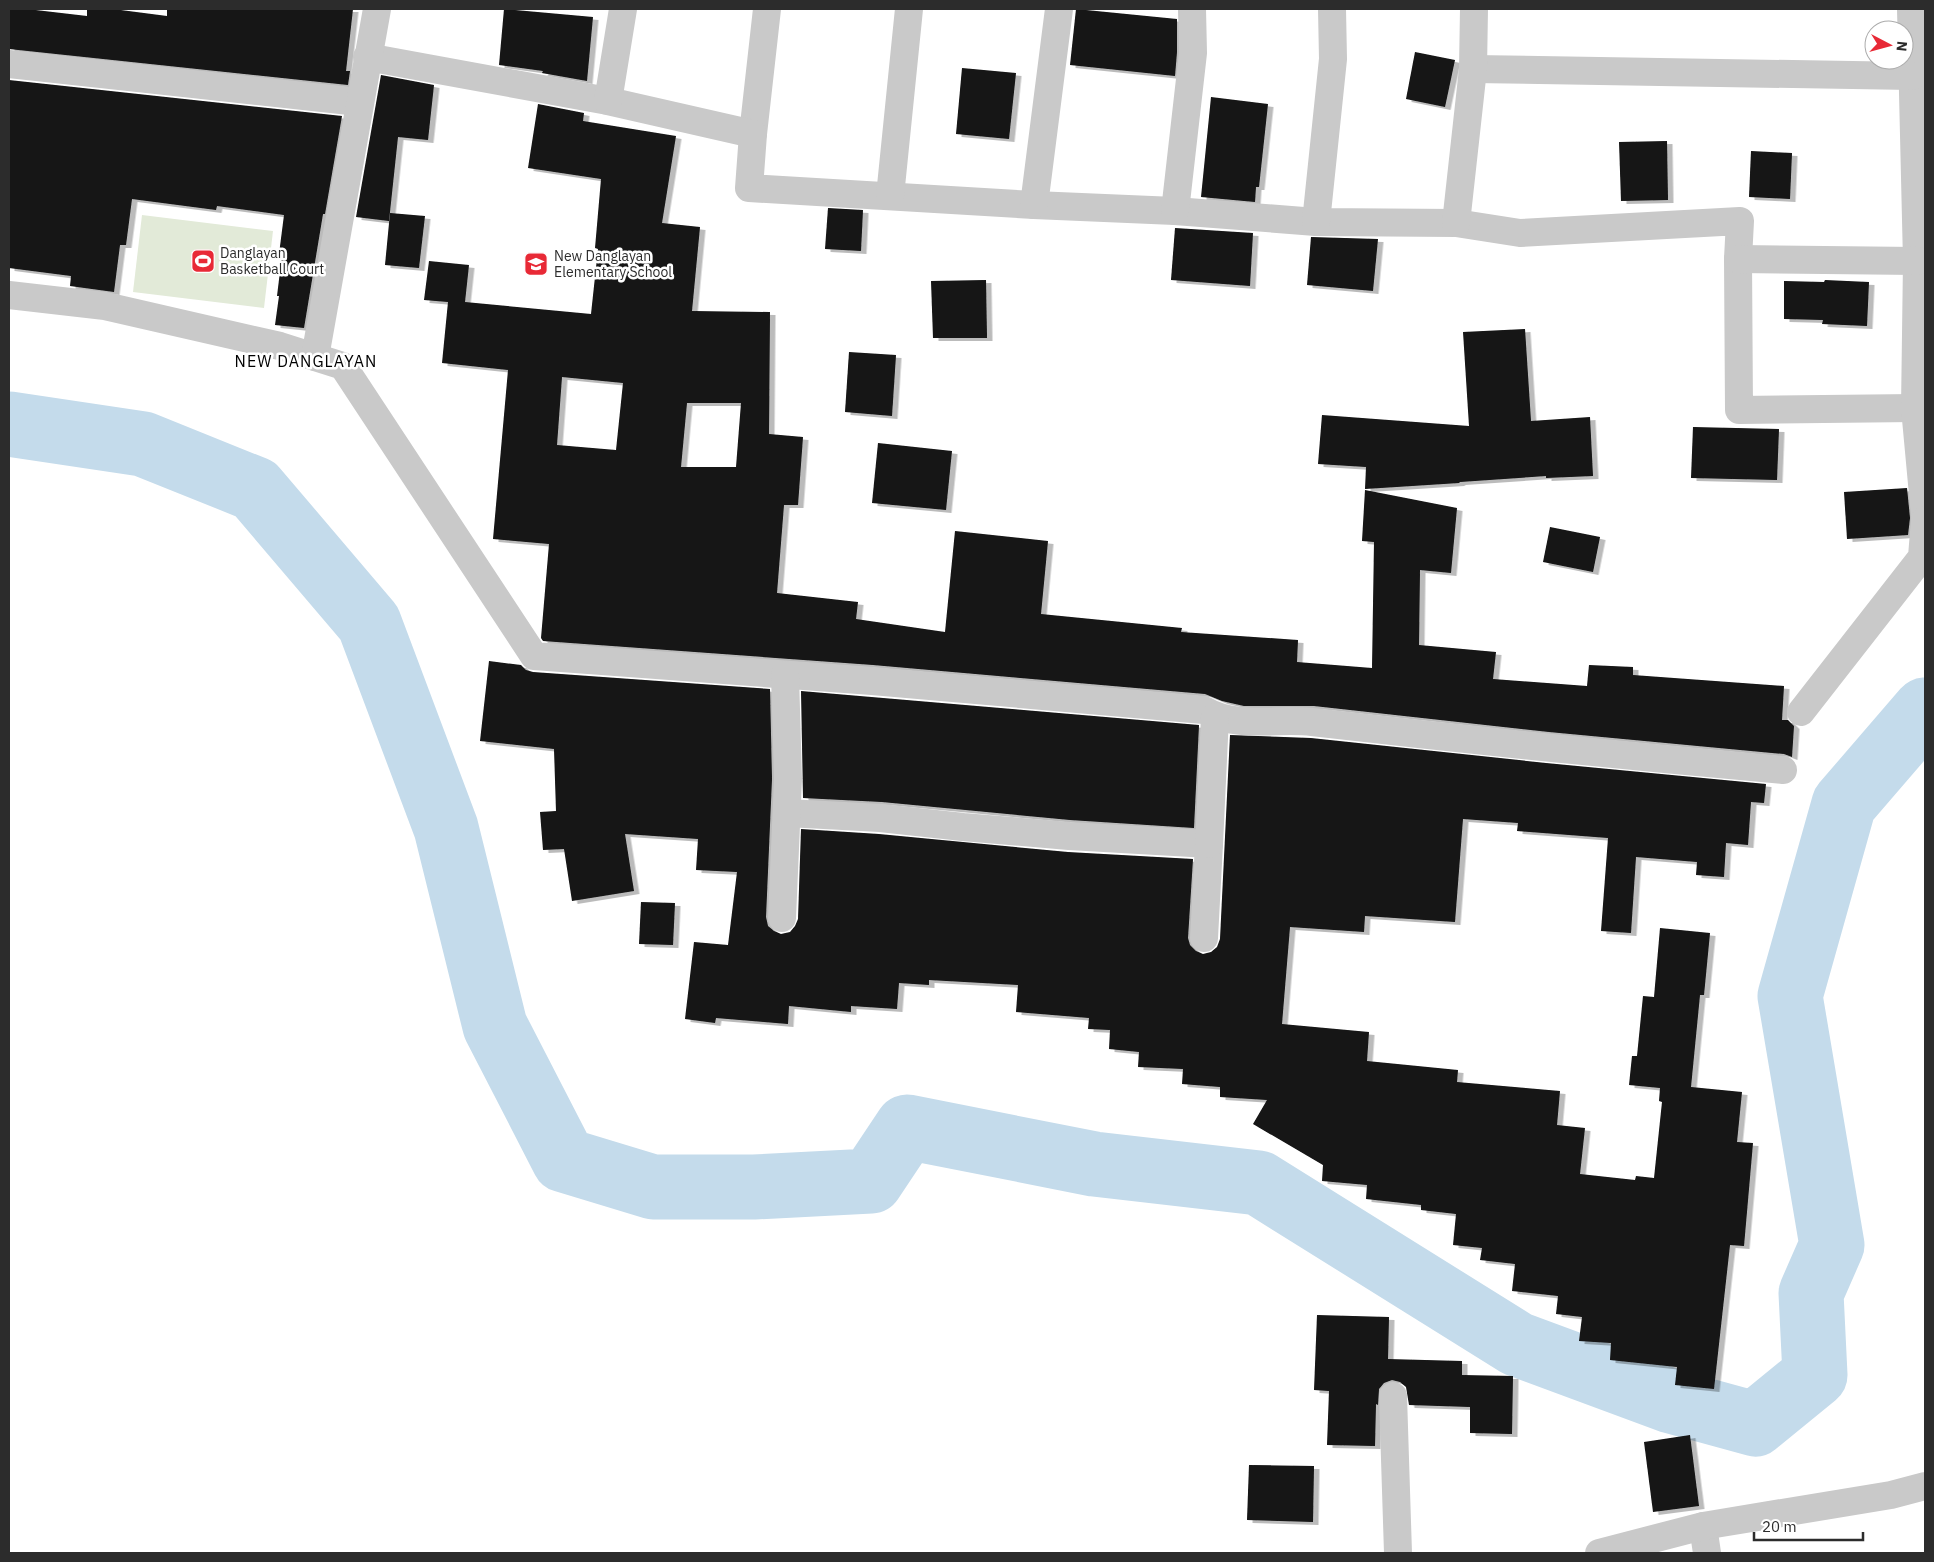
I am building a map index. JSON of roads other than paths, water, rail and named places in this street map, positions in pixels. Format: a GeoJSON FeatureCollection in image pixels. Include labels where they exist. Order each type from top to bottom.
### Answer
{"type":"FeatureCollection","features":[{"type":"Feature","properties":{"kind":"street"},"geometry":{"type":"LineString","coordinates":[[314,357],[377,9]]}},
{"type":"Feature","properties":{"kind":"street"},"geometry":{"type":"LineString","coordinates":[[608,101],[623,9]]}},
{"type":"Feature","properties":{"kind":"street"},"geometry":{"type":"LineString","coordinates":[[767,9],[749,188],[1034,205],[1175,211],[1316,222],[1456,223],[1520,233],[1740,222],[1738,259],[1739,410],[1915,408]]}},
{"type":"Feature","properties":{"kind":"street"},"geometry":{"type":"LineString","coordinates":[[890,196],[909,9]]}},
{"type":"Feature","properties":{"kind":"street"},"geometry":{"type":"LineString","coordinates":[[1034,205],[1059,9]]}},
{"type":"Feature","properties":{"kind":"street"},"geometry":{"type":"LineString","coordinates":[[1175,211],[1193,54],[1192,9]]}},
{"type":"Feature","properties":{"kind":"street"},"geometry":{"type":"LineString","coordinates":[[1316,222],[1333,59],[1332,9]]}},
{"type":"Feature","properties":{"kind":"street"},"geometry":{"type":"LineString","coordinates":[[1456,223],[1473,69],[1474,9]]}},
{"type":"Feature","properties":{"kind":"street"},"geometry":{"type":"LineString","coordinates":[[1801,712],[1922,557],[1925,518],[1915,408],[1917,261],[1912,9]]}},
{"type":"Feature","properties":{"kind":"street"},"geometry":{"type":"LineString","coordinates":[[367,57],[608,101],[753,134]]}},
{"type":"Feature","properties":{"kind":"street"},"geometry":{"type":"LineString","coordinates":[[9,64],[359,102]]}},
{"type":"Feature","properties":{"kind":"street"},"geometry":{"type":"LineString","coordinates":[[1473,69],[1912,76]]}},
{"type":"Feature","properties":{"kind":"street"},"geometry":{"type":"LineString","coordinates":[[1738,259],[1917,261]]}},
{"type":"Feature","properties":{"kind":"street"},"geometry":{"type":"LineString","coordinates":[[9,295],[105,306],[280,346],[343,366],[534,656],[1204,710],[1216,717],[1241,721],[1307,722],[1486,742],[1783,770]]}},
{"type":"Feature","properties":{"kind":"street"},"geometry":{"type":"LineString","coordinates":[[782,918],[788,779],[785,675]]}},
{"type":"Feature","properties":{"kind":"street"},"geometry":{"type":"LineString","coordinates":[[1204,938],[1216,717]]}},
{"type":"Feature","properties":{"kind":"street"},"geometry":{"type":"LineString","coordinates":[[787,813],[880,818],[963,828],[1069,836],[1209,844]]}},
{"type":"Feature","properties":{"kind":"street"},"geometry":{"type":"LineString","coordinates":[[1393,1396],[1398,1553]]}},
{"type":"Feature","properties":{"kind":"street"},"geometry":{"type":"LineString","coordinates":[[1599,1553],[1703,1526],[1891,1495],[1925,1486]]}},
{"type":"Feature","properties":{"kind":"street"},"geometry":{"type":"LineString","coordinates":[[1703,1526],[1707,1553]]}},
{"type":"Feature","properties":{"kind":"waterway"},"geometry":{"type":"LineString","coordinates":[[9,424],[143,444],[255,489],[369,623],[446,828],[495,1026],[564,1160],[653,1187],[754,1187],[871,1181],[907,1127],[1094,1164],[1259,1183],[1517,1344],[1671,1401],[1755,1424],[1815,1375],[1811,1293],[1832,1245],[1790,996],[1844,804],[1925,710]]}},
{"type":"Feature","properties":{"kind":"place","name":"Danglayan Basketball Court"},"geometry":{"type":"Point","coordinates":[203,261]}},
{"type":"Feature","properties":{"kind":"place","name":"New Danglayan Elementary School"},"geometry":{"type":"Point","coordinates":[536,264]}},
{"type":"Feature","properties":{"kind":"district","name":"NEW DANGLAYAN"},"geometry":{"type":"Point","coordinates":[306,361]}}]}
